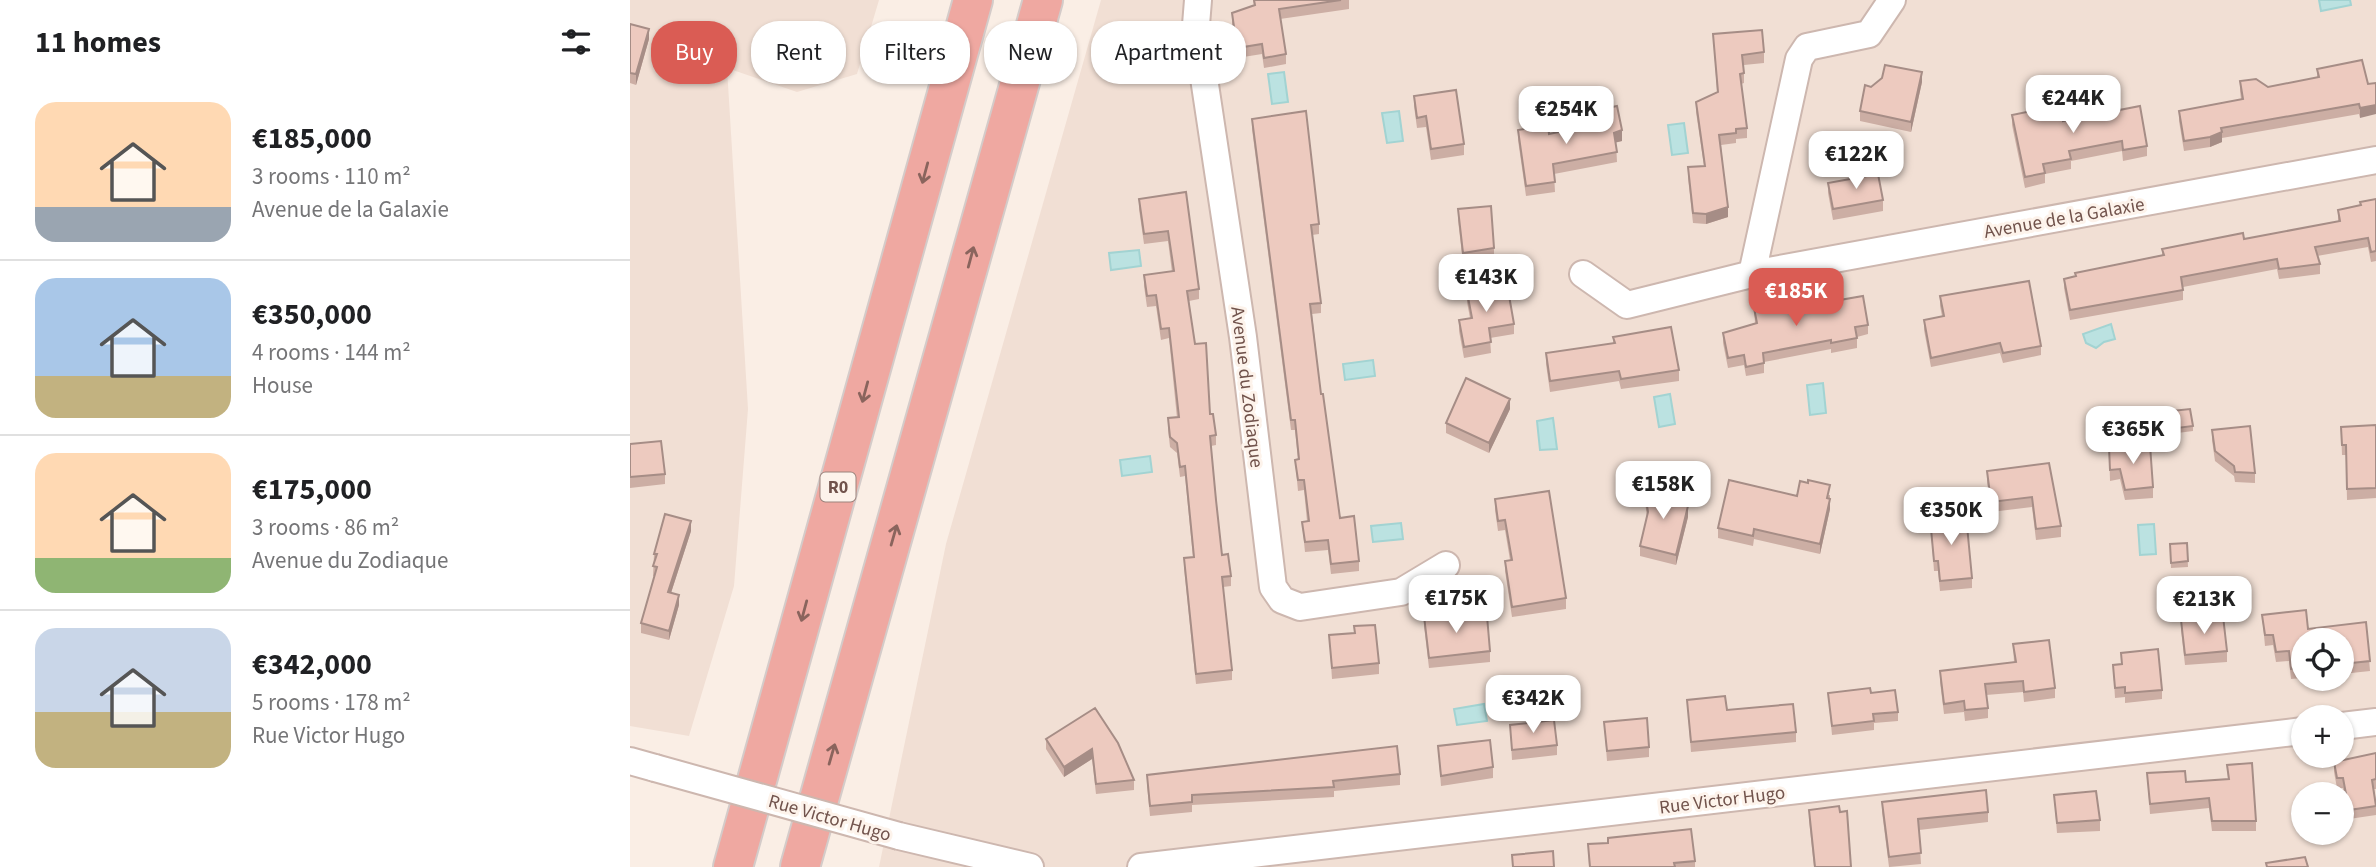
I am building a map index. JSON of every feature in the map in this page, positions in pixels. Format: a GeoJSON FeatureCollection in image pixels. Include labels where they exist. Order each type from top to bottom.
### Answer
{"type":"FeatureCollection","features":[{"type":"Feature","properties":{"kind":"highway","name":"R0"},"geometry":{"type":"LineString","coordinates":[[733,867],[973,0]]}},
{"type":"Feature","properties":{"kind":"highway"},"geometry":{"type":"LineString","coordinates":[[800,867],[1042,0]]}},
{"type":"Feature","properties":{"kind":"street","name":"Avenue du Zodiaque"},"geometry":{"type":"LineString","coordinates":[[1198,0],[1196,25],[1243,337],[1273,587],[1282,600],[1300,607],[1401,592],[1446,565]]}},
{"type":"Feature","properties":{"kind":"street"},"geometry":{"type":"LineString","coordinates":[[1752,274],[1799,59],[1807,47],[1869,34],[1892,0]]}},
{"type":"Feature","properties":{"kind":"street","name":"Avenue de la Galaxie"},"geometry":{"type":"LineString","coordinates":[[1583,274],[1627,304],[1752,274],[2376,160]]}},
{"type":"Feature","properties":{"kind":"street"},"geometry":{"type":"LineString","coordinates":[[2354,725],[2376,722]]}},
{"type":"Feature","properties":{"kind":"street","name":"Rue Victor Hugo"},"geometry":{"type":"LineString","coordinates":[[1141,867],[2291,732]]}},
{"type":"Feature","properties":{"kind":"street","name":"Rue Victor Hugo"},"geometry":{"type":"LineString","coordinates":[[642,764],[899,836],[1030,867]]}},
{"type":"Feature","properties":{"kind":"shaded area"},"geometry":{"type":"Polygon","coordinates":[[[630,0],[879,0],[873,21],[860,21],[860,64],[857,74],[846,77],[846,21],[751,21],[751,76],[737,71],[737,21],[651,21],[651,84],[728,84],[748,409],[734,586],[689,736],[630,726],[630,0]]]}},
{"type":"Feature","properties":{"kind":"shaded area"},"geometry":{"type":"Polygon","coordinates":[[[1101,0],[2376,0],[2376,867],[879,867],[946,544],[1091,35],[1091,84],[1246,84],[1246,21],[1095,21],[1101,0]]]}},
{"type":"Feature","properties":{"kind":"shaded area"},"geometry":{"type":"Polygon","coordinates":[[[774,84],[824,84],[797,92],[774,84]]]}},
{"type":"Feature","properties":{"kind":"water"},"geometry":{"type":"Polygon","coordinates":[[[2319,0],[2350,0],[2351,5],[2321,11],[2319,0]]]}},
{"type":"Feature","properties":{"kind":"water"},"geometry":{"type":"Polygon","coordinates":[[[1284,72],[1288,102],[1272,104],[1268,74],[1284,72]]]}},
{"type":"Feature","properties":{"kind":"water"},"geometry":{"type":"Polygon","coordinates":[[[1399,111],[1403,141],[1387,143],[1382,113],[1399,111]]]}},
{"type":"Feature","properties":{"kind":"water"},"geometry":{"type":"Polygon","coordinates":[[[1684,123],[1688,153],[1672,155],[1668,125],[1684,123]]]}},
{"type":"Feature","properties":{"kind":"water"},"geometry":{"type":"Polygon","coordinates":[[[1139,250],[1141,266],[1111,270],[1109,253],[1139,250]]]}},
{"type":"Feature","properties":{"kind":"water"},"geometry":{"type":"Polygon","coordinates":[[[2111,324],[2115,339],[2096,348],[2086,343],[2083,334],[2111,324]]]}},
{"type":"Feature","properties":{"kind":"water"},"geometry":{"type":"Polygon","coordinates":[[[1373,360],[1375,376],[1345,380],[1343,364],[1373,360]]]}},
{"type":"Feature","properties":{"kind":"water"},"geometry":{"type":"Polygon","coordinates":[[[1823,383],[1826,413],[1810,415],[1807,385],[1823,383]]]}},
{"type":"Feature","properties":{"kind":"water"},"geometry":{"type":"Polygon","coordinates":[[[1670,394],[1675,424],[1659,427],[1654,397],[1670,394]]]}},
{"type":"Feature","properties":{"kind":"water"},"geometry":{"type":"Polygon","coordinates":[[[1553,418],[1557,449],[1540,450],[1537,421],[1553,418]]]}},
{"type":"Feature","properties":{"kind":"water"},"geometry":{"type":"Polygon","coordinates":[[[1150,456],[1152,472],[1122,476],[1120,460],[1150,456]]]}},
{"type":"Feature","properties":{"kind":"water"},"geometry":{"type":"Polygon","coordinates":[[[1401,523],[1403,539],[1373,542],[1371,526],[1401,523]]]}},
{"type":"Feature","properties":{"kind":"water"},"geometry":{"type":"Polygon","coordinates":[[[2154,524],[2156,554],[2140,555],[2138,525],[2154,524]]]}},
{"type":"Feature","properties":{"kind":"water"},"geometry":{"type":"Polygon","coordinates":[[[1484,704],[1487,721],[1457,725],[1454,709],[1484,704]]]}},
{"type":"Feature","properties":{"kind":"building"},"geometry":{"type":"Polygon","coordinates":[[[1254,0],[1341,0],[1279,9],[1286,54],[1264,58],[1262,44],[1246,47],[1246,21],[1233,21],[1232,13],[1255,5],[1254,0]]]}},
{"type":"Feature","properties":{"kind":"building"},"geometry":{"type":"Polygon","coordinates":[[[630,24],[649,29],[636,74],[630,73],[630,24]]]}},
{"type":"Feature","properties":{"kind":"building"},"geometry":{"type":"Polygon","coordinates":[[[1762,30],[1764,52],[1742,55],[1744,73],[1740,74],[1747,128],[1736,129],[1736,133],[1719,135],[1728,207],[1706,214],[1693,213],[1688,167],[1705,166],[1696,102],[1718,92],[1713,34],[1762,30]]]}},
{"type":"Feature","properties":{"kind":"building"},"geometry":{"type":"Polygon","coordinates":[[[2362,60],[2368,84],[2376,83],[2376,105],[2360,108],[2359,104],[2221,128],[2222,132],[2210,137],[2184,141],[2179,111],[2243,99],[2240,81],[2256,79],[2268,87],[2319,77],[2317,69],[2362,60]]]}},
{"type":"Feature","properties":{"kind":"building"},"geometry":{"type":"Polygon","coordinates":[[[1885,65],[1922,72],[1911,122],[1860,111],[1865,85],[1871,87],[1882,78],[1885,65]]]}},
{"type":"Feature","properties":{"kind":"building"},"geometry":{"type":"Polygon","coordinates":[[[1456,90],[1464,144],[1431,149],[1426,116],[1417,118],[1414,96],[1456,90]]]}},
{"type":"Feature","properties":{"kind":"building"},"geometry":{"type":"Polygon","coordinates":[[[2060,105],[2063,121],[2140,106],[2147,146],[2123,150],[2122,141],[2069,151],[2071,159],[2043,164],[2045,173],[2025,177],[2012,115],[2060,105]]]}},
{"type":"Feature","properties":{"kind":"building"},"geometry":{"type":"Polygon","coordinates":[[[1617,106],[1622,130],[1614,133],[1617,152],[1553,164],[1555,182],[1526,186],[1518,130],[1548,125],[1549,134],[1587,126],[1586,121],[1600,118],[1599,110],[1617,106]]]}},
{"type":"Feature","properties":{"kind":"building"},"geometry":{"type":"Polygon","coordinates":[[[1306,111],[1319,224],[1311,225],[1321,303],[1310,304],[1340,518],[1354,516],[1359,561],[1331,564],[1328,540],[1305,542],[1302,522],[1309,521],[1304,480],[1298,480],[1295,460],[1299,459],[1295,420],[1291,420],[1252,119],[1306,111]]]}},
{"type":"Feature","properties":{"kind":"building"},"geometry":{"type":"Polygon","coordinates":[[[1878,174],[1883,200],[1833,209],[1828,183],[1878,174]]]}},
{"type":"Feature","properties":{"kind":"building"},"geometry":{"type":"Polygon","coordinates":[[[1186,192],[1199,289],[1187,291],[1195,344],[1206,343],[1210,414],[1213,414],[1216,435],[1210,436],[1216,500],[1222,555],[1228,554],[1231,576],[1222,577],[1232,670],[1196,674],[1184,558],[1194,557],[1185,466],[1180,467],[1177,443],[1170,437],[1168,418],[1179,417],[1169,328],[1161,329],[1156,295],[1147,296],[1144,275],[1174,271],[1168,231],[1144,234],[1139,199],[1186,192]]]}},
{"type":"Feature","properties":{"kind":"building"},"geometry":{"type":"Polygon","coordinates":[[[2376,199],[2376,251],[2371,252],[2368,238],[2315,247],[2320,264],[2279,269],[2277,259],[2181,277],[2183,290],[2070,310],[2064,279],[2076,276],[2075,273],[2164,255],[2162,249],[2243,233],[2244,239],[2340,221],[2338,210],[2376,199]]]}},
{"type":"Feature","properties":{"kind":"building"},"geometry":{"type":"Polygon","coordinates":[[[1491,206],[1494,248],[1463,253],[1458,209],[1491,206]]]}},
{"type":"Feature","properties":{"kind":"building"},"geometry":{"type":"Polygon","coordinates":[[[2029,281],[2041,346],[2003,353],[2000,343],[1931,358],[1924,320],[1944,316],[1940,296],[2029,281]]]}},
{"type":"Feature","properties":{"kind":"building"},"geometry":{"type":"Polygon","coordinates":[[[1507,284],[1514,324],[1489,328],[1491,342],[1464,347],[1459,320],[1472,318],[1467,292],[1507,284]]]}},
{"type":"Feature","properties":{"kind":"building"},"geometry":{"type":"Polygon","coordinates":[[[1863,296],[1868,325],[1855,327],[1857,338],[1831,343],[1831,340],[1763,353],[1764,363],[1746,367],[1744,355],[1728,358],[1723,333],[1757,323],[1754,308],[1776,305],[1777,311],[1863,296]]]}},
{"type":"Feature","properties":{"kind":"building"},"geometry":{"type":"Polygon","coordinates":[[[1671,327],[1679,370],[1621,379],[1619,371],[1550,381],[1546,353],[1615,343],[1613,337],[1671,327]]]}},
{"type":"Feature","properties":{"kind":"building"},"geometry":{"type":"Polygon","coordinates":[[[1466,378],[1510,399],[1489,443],[1446,423],[1466,378]]]}},
{"type":"Feature","properties":{"kind":"building"},"geometry":{"type":"Polygon","coordinates":[[[2190,409],[2193,426],[2146,432],[2144,414],[2190,409]]]}},
{"type":"Feature","properties":{"kind":"building"},"geometry":{"type":"Polygon","coordinates":[[[2376,425],[2376,488],[2347,489],[2346,445],[2342,445],[2341,427],[2376,425]]]}},
{"type":"Feature","properties":{"kind":"building"},"geometry":{"type":"Polygon","coordinates":[[[2250,426],[2255,473],[2235,472],[2234,466],[2215,451],[2212,430],[2250,426]]]}},
{"type":"Feature","properties":{"kind":"building"},"geometry":{"type":"Polygon","coordinates":[[[661,441],[665,474],[630,477],[630,444],[661,441]]]}},
{"type":"Feature","properties":{"kind":"building"},"geometry":{"type":"Polygon","coordinates":[[[2150,445],[2153,487],[2125,490],[2120,469],[2110,470],[2109,447],[2150,445]]]}},
{"type":"Feature","properties":{"kind":"building"},"geometry":{"type":"Polygon","coordinates":[[[2049,463],[2061,526],[2036,529],[2032,497],[1991,502],[1987,471],[2049,463]]]}},
{"type":"Feature","properties":{"kind":"building"},"geometry":{"type":"Polygon","coordinates":[[[1729,480],[1797,496],[1800,481],[1830,485],[1827,498],[1830,499],[1820,544],[1754,529],[1753,536],[1718,528],[1729,480]]]}},
{"type":"Feature","properties":{"kind":"building"},"geometry":{"type":"Polygon","coordinates":[[[1644,486],[1676,494],[1674,502],[1688,506],[1676,555],[1640,546],[1648,512],[1644,486]]]}},
{"type":"Feature","properties":{"kind":"building"},"geometry":{"type":"Polygon","coordinates":[[[1549,491],[1566,598],[1512,607],[1505,561],[1512,560],[1505,520],[1498,521],[1495,499],[1549,491]]]}},
{"type":"Feature","properties":{"kind":"building"},"geometry":{"type":"Polygon","coordinates":[[[665,514],[691,521],[668,592],[679,595],[669,631],[641,623],[657,567],[653,566],[657,554],[654,554],[665,514]]]}},
{"type":"Feature","properties":{"kind":"building"},"geometry":{"type":"Polygon","coordinates":[[[1966,515],[1972,578],[1940,581],[1938,561],[1934,561],[1930,518],[1966,515]]]}},
{"type":"Feature","properties":{"kind":"building"},"geometry":{"type":"Polygon","coordinates":[[[2187,543],[2188,561],[2171,563],[2170,544],[2187,543]]]}},
{"type":"Feature","properties":{"kind":"building"},"geometry":{"type":"Polygon","coordinates":[[[2306,610],[2308,628],[2291,628],[2291,669],[2289,651],[2276,652],[2273,635],[2265,635],[2262,615],[2306,610]]]}},
{"type":"Feature","properties":{"kind":"building"},"geometry":{"type":"Polygon","coordinates":[[[1449,613],[1450,620],[1487,616],[1490,651],[1429,658],[1424,616],[1449,613]]]}},
{"type":"Feature","properties":{"kind":"building"},"geometry":{"type":"Polygon","coordinates":[[[2223,616],[2227,651],[2185,655],[2181,620],[2223,616]]]}},
{"type":"Feature","properties":{"kind":"building"},"geometry":{"type":"Polygon","coordinates":[[[2366,622],[2370,661],[2354,663],[2354,628],[2316,628],[2366,622]]]}},
{"type":"Feature","properties":{"kind":"building"},"geometry":{"type":"Polygon","coordinates":[[[1375,625],[1379,663],[1332,668],[1329,635],[1355,633],[1354,626],[1375,625]]]}},
{"type":"Feature","properties":{"kind":"building"},"geometry":{"type":"Polygon","coordinates":[[[2049,640],[2055,688],[2024,692],[2023,681],[1985,684],[1988,708],[1965,710],[1964,701],[1944,704],[1940,671],[2016,662],[2013,644],[2049,640]]]}},
{"type":"Feature","properties":{"kind":"building"},"geometry":{"type":"Polygon","coordinates":[[[2158,649],[2162,690],[2125,693],[2125,687],[2115,688],[2113,665],[2122,664],[2121,653],[2158,649]]]}},
{"type":"Feature","properties":{"kind":"building"},"geometry":{"type":"Polygon","coordinates":[[[1870,688],[1871,693],[1895,690],[1898,712],[1873,714],[1874,721],[1832,726],[1828,693],[1870,688]]]}},
{"type":"Feature","properties":{"kind":"building"},"geometry":{"type":"Polygon","coordinates":[[[1725,696],[1727,710],[1793,704],[1796,732],[1691,742],[1687,700],[1725,696]]]}},
{"type":"Feature","properties":{"kind":"building"},"geometry":{"type":"Polygon","coordinates":[[[1095,708],[1118,743],[1134,780],[1096,784],[1092,749],[1064,767],[1046,739],[1095,708]]]}},
{"type":"Feature","properties":{"kind":"building"},"geometry":{"type":"Polygon","coordinates":[[[1647,718],[1649,747],[1607,751],[1604,722],[1647,718]]]}},
{"type":"Feature","properties":{"kind":"building"},"geometry":{"type":"Polygon","coordinates":[[[1554,720],[1557,745],[1512,750],[1510,725],[1554,720]]]}},
{"type":"Feature","properties":{"kind":"building"},"geometry":{"type":"Polygon","coordinates":[[[1490,740],[1493,767],[1441,776],[1438,746],[1490,740]]]}},
{"type":"Feature","properties":{"kind":"building"},"geometry":{"type":"Polygon","coordinates":[[[1397,746],[1400,774],[1333,781],[1334,787],[1192,795],[1192,802],[1150,806],[1147,775],[1397,746]]]}},
{"type":"Feature","properties":{"kind":"building"},"geometry":{"type":"Polygon","coordinates":[[[2376,753],[2376,779],[2372,780],[2376,806],[2354,809],[2354,782],[2344,782],[2343,778],[2337,778],[2335,768],[2354,768],[2354,758],[2376,753]]]}},
{"type":"Feature","properties":{"kind":"building"},"geometry":{"type":"Polygon","coordinates":[[[2252,763],[2256,821],[2212,821],[2209,798],[2150,804],[2147,773],[2185,771],[2186,782],[2229,779],[2227,765],[2252,763]]]}},
{"type":"Feature","properties":{"kind":"building"},"geometry":{"type":"Polygon","coordinates":[[[1986,790],[1988,812],[1918,819],[1921,853],[1889,857],[1882,802],[1986,790]]]}},
{"type":"Feature","properties":{"kind":"building"},"geometry":{"type":"Polygon","coordinates":[[[2096,791],[2100,820],[2057,823],[2054,795],[2096,791]]]}},
{"type":"Feature","properties":{"kind":"building"},"geometry":{"type":"Polygon","coordinates":[[[1839,806],[1840,812],[1847,811],[1851,867],[1815,867],[1809,810],[1839,806]]]}},
{"type":"Feature","properties":{"kind":"building"},"geometry":{"type":"Polygon","coordinates":[[[1691,829],[1695,861],[1674,863],[1675,867],[1590,867],[1588,844],[1608,843],[1608,838],[1691,829]]]}},
{"type":"Feature","properties":{"kind":"building"},"geometry":{"type":"Polygon","coordinates":[[[1553,851],[1554,867],[1513,867],[1512,855],[1553,851]]]}},
{"type":"Feature","properties":{"kind":"building"},"geometry":{"type":"Polygon","coordinates":[[[2305,857],[2308,867],[2267,867],[2266,863],[2305,857]]]}}]}
